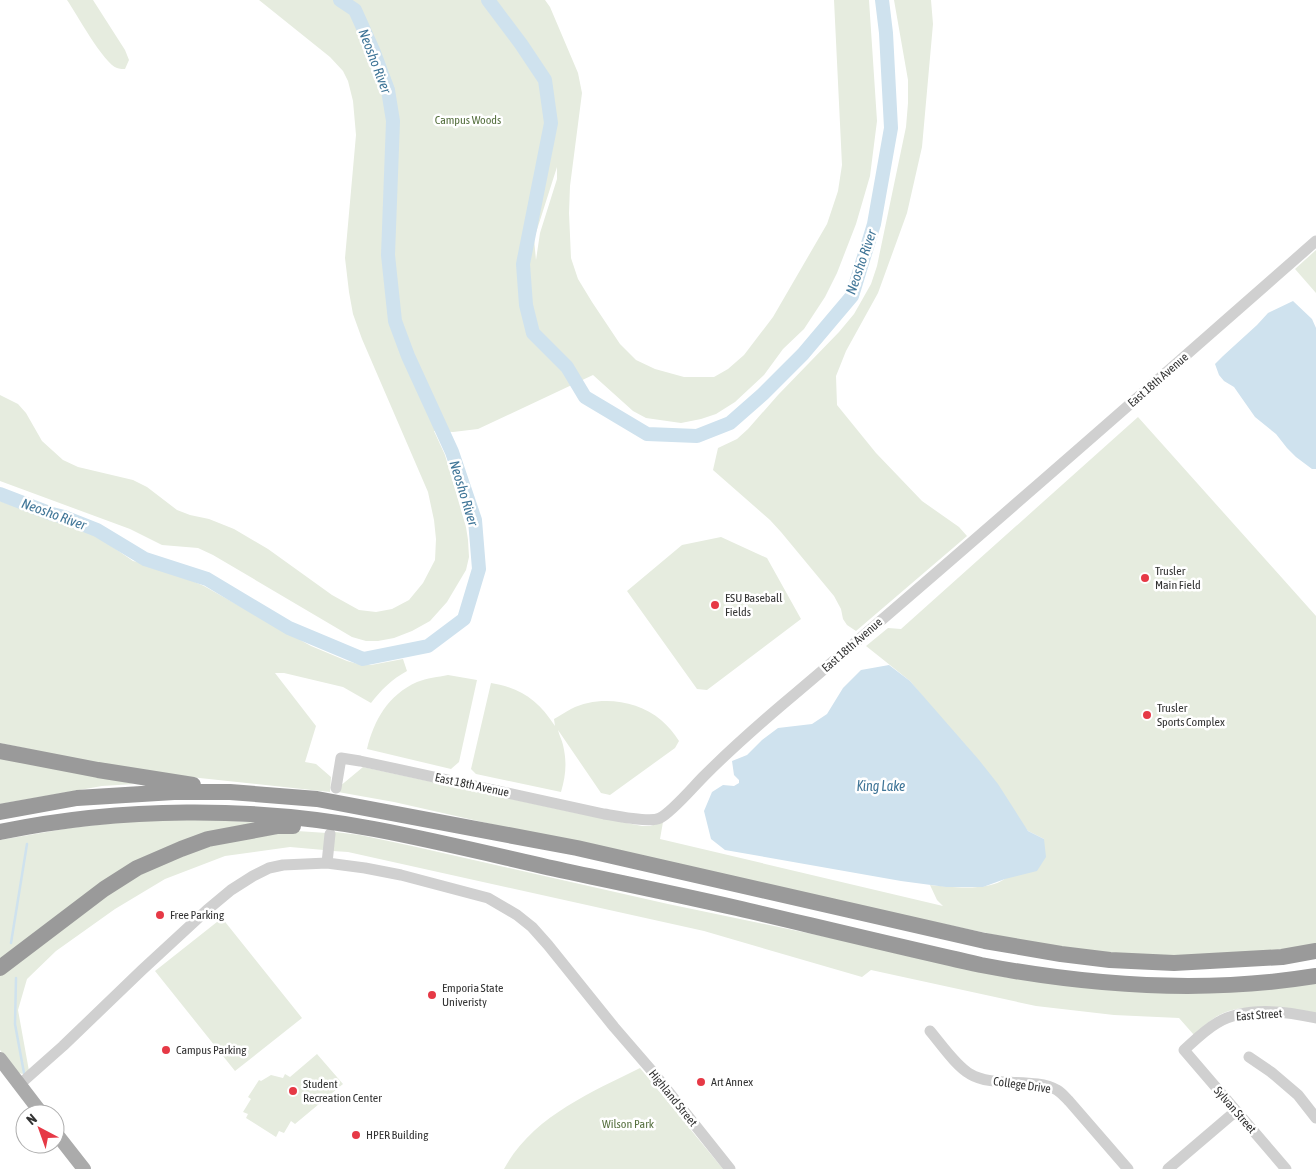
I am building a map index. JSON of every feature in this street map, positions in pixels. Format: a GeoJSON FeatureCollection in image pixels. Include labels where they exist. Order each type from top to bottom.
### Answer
{"type":"FeatureCollection","features":[{"type":"Feature","properties":{"kind":"highway"},"geometry":{"type":"LineString","coordinates":[[0,751],[98,770],[230,792]]}},
{"type":"Feature","properties":{"kind":"highway"},"geometry":{"type":"LineString","coordinates":[[0,812],[76,798],[174,792],[230,792],[317,799],[577,848],[985,941],[1061,954],[1110,960],[1174,962],[1282,956],[1316,951]]}},
{"type":"Feature","properties":{"kind":"highway"},"geometry":{"type":"LineString","coordinates":[[0,832],[41,824],[131,814],[250,814],[302,818],[372,828],[1021,973],[1084,980],[1182,986],[1254,983],[1316,976]]}},
{"type":"Feature","properties":{"kind":"highway"},"geometry":{"type":"LineString","coordinates":[[0,968],[104,889],[137,868],[181,849],[208,839],[278,826],[356,826]]}},
{"type":"Feature","properties":{"kind":"main road"},"geometry":{"type":"LineString","coordinates":[[0,1059],[34,1104]]}},
{"type":"Feature","properties":{"kind":"main road"},"geometry":{"type":"LineString","coordinates":[[65,1145],[84,1169]]}},
{"type":"Feature","properties":{"kind":"street","name":"East 18th Avenue"},"geometry":{"type":"LineString","coordinates":[[336,788],[341,758],[604,814],[658,819],[684,797],[745,736],[1119,415],[1316,241]]}},
{"type":"Feature","properties":{"kind":"street"},"geometry":{"type":"LineString","coordinates":[[327,863],[330,834]]}},
{"type":"Feature","properties":{"kind":"street","name":"Highland Street"},"geometry":{"type":"LineString","coordinates":[[19,1084],[63,1046],[156,957],[231,890],[269,868],[283,865],[327,863],[401,875],[488,898],[517,915],[532,927],[652,1071],[730,1169]]}},
{"type":"Feature","properties":{"kind":"street","name":"East Street"},"geometry":{"type":"LineString","coordinates":[[1184,1050],[1215,1024],[1239,1014],[1288,1012],[1316,1018]]}},
{"type":"Feature","properties":{"kind":"street","name":"College Drive"},"geometry":{"type":"LineString","coordinates":[[930,1031],[969,1074],[980,1079],[1038,1085],[1050,1087],[1058,1091],[1069,1100],[1128,1169]]}},
{"type":"Feature","properties":{"kind":"street","name":"Sylvan Street"},"geometry":{"type":"LineString","coordinates":[[1184,1050],[1286,1169]]}},
{"type":"Feature","properties":{"kind":"street"},"geometry":{"type":"LineString","coordinates":[[1249,1057],[1271,1072],[1298,1095],[1316,1118]]}},
{"type":"Feature","properties":{"kind":"street"},"geometry":{"type":"LineString","coordinates":[[1168,1169],[1236,1111]]}},
{"type":"Feature","properties":{"kind":"green space"},"geometry":{"type":"Polygon","coordinates":[[[67,0],[93,0],[125,50],[129,60],[125,69],[117,68],[105,58],[67,0]]]}},
{"type":"Feature","properties":{"kind":"green space","name":"Campus Woods"},"geometry":{"type":"Polygon","coordinates":[[[259,0],[545,0],[550,7],[578,73],[582,93],[570,186],[569,213],[571,258],[578,279],[620,344],[636,360],[655,369],[684,377],[714,377],[728,369],[744,355],[773,317],[827,224],[838,191],[842,165],[834,0],[869,0],[877,121],[870,176],[856,224],[837,273],[825,297],[804,329],[783,349],[764,375],[735,402],[716,414],[701,419],[681,423],[646,418],[633,411],[593,375],[478,429],[453,432],[434,431],[445,455],[466,527],[469,557],[466,570],[447,602],[430,621],[394,638],[378,641],[366,641],[352,637],[198,548],[162,545],[130,529],[0,481],[0,395],[18,404],[26,413],[42,441],[63,460],[78,467],[133,480],[147,487],[177,510],[209,519],[234,529],[268,549],[332,595],[359,610],[376,612],[392,609],[409,600],[423,583],[435,560],[436,539],[428,492],[362,339],[353,314],[349,292],[345,258],[356,135],[353,101],[348,81],[343,71],[330,57],[259,0]],[[557,167],[534,239],[536,260],[540,233],[557,179],[557,167]]]}},
{"type":"Feature","properties":{"kind":"green space"},"geometry":{"type":"Polygon","coordinates":[[[894,0],[931,0],[933,24],[922,147],[907,213],[878,293],[846,351],[836,376],[837,405],[876,453],[922,501],[959,527],[967,536],[856,631],[847,625],[843,619],[841,609],[834,596],[781,532],[713,470],[718,448],[737,439],[748,429],[839,332],[854,314],[871,284],[877,266],[906,127],[908,103],[908,80],[894,0]]]}},
{"type":"Feature","properties":{"kind":"green space"},"geometry":{"type":"Polygon","coordinates":[[[1316,250],[1316,293],[1295,269],[1316,250]]]}},
{"type":"Feature","properties":{"kind":"green space","name":"Trusler Sports Complex"},"geometry":{"type":"Polygon","coordinates":[[[1138,417],[1316,616],[1316,946],[1224,955],[1144,956],[1047,946],[775,888],[394,802],[338,792],[339,787],[363,767],[642,826],[663,822],[660,839],[943,906],[937,900],[930,885],[970,888],[998,882],[1011,874],[1044,839],[1028,831],[910,681],[866,646],[888,628],[901,629],[1138,417]]]}},
{"type":"Feature","properties":{"kind":"green space"},"geometry":{"type":"Polygon","coordinates":[[[0,501],[91,534],[133,561],[183,577],[204,586],[311,646],[358,664],[371,665],[403,659],[407,671],[387,685],[371,703],[343,687],[284,673],[275,673],[316,726],[305,762],[316,764],[331,777],[330,792],[120,768],[0,743],[0,501]]]}},
{"type":"Feature","properties":{"kind":"green space","name":"ESU Baseball Fields"},"geometry":{"type":"Polygon","coordinates":[[[721,537],[767,558],[801,619],[707,690],[697,689],[627,591],[682,545],[721,537]]]}},
{"type":"Feature","properties":{"kind":"green space"},"geometry":{"type":"Polygon","coordinates":[[[448,675],[477,680],[459,762],[451,769],[367,749],[378,718],[390,701],[407,687],[417,682],[448,675]]]}},
{"type":"Feature","properties":{"kind":"green space"},"geometry":{"type":"Polygon","coordinates":[[[491,683],[511,688],[528,697],[542,709],[555,726],[554,719],[571,709],[594,702],[618,702],[641,708],[651,713],[673,732],[679,741],[675,748],[610,795],[601,793],[558,730],[565,757],[565,774],[561,792],[476,774],[471,769],[491,683]]]}},
{"type":"Feature","properties":{"kind":"green space"},"geometry":{"type":"Polygon","coordinates":[[[0,754],[134,784],[102,786],[0,804],[0,754]]]}},
{"type":"Feature","properties":{"kind":"green space"},"geometry":{"type":"Polygon","coordinates":[[[200,819],[266,823],[176,847],[0,963],[0,840],[70,828],[133,821],[200,819]]]}},
{"type":"Feature","properties":{"kind":"green space"},"geometry":{"type":"Polygon","coordinates":[[[297,831],[327,833],[324,850],[290,847],[225,856],[165,879],[115,909],[56,951],[27,979],[18,1010],[29,1071],[22,1074],[17,1072],[0,1050],[0,973],[132,877],[214,843],[297,831]]]}},
{"type":"Feature","properties":{"kind":"green space"},"geometry":{"type":"Polygon","coordinates":[[[335,832],[360,835],[412,846],[1009,978],[1316,983],[1316,1014],[1242,1008],[1221,1014],[1194,1035],[1179,1018],[1114,1015],[1036,1006],[871,970],[862,977],[704,931],[348,852],[333,851],[335,832]]]}},
{"type":"Feature","properties":{"kind":"green space"},"geometry":{"type":"Polygon","coordinates":[[[222,918],[302,1018],[235,1071],[155,971],[222,918]]]}},
{"type":"Feature","properties":{"kind":"green space","name":"Student Recreation Center"},"geometry":{"type":"Polygon","coordinates":[[[317,1054],[343,1084],[295,1124],[291,1121],[284,1133],[279,1131],[276,1137],[246,1118],[248,1114],[243,1112],[251,1099],[248,1097],[259,1080],[261,1081],[271,1075],[283,1078],[285,1074],[290,1077],[317,1054]]]}},
{"type":"Feature","properties":{"kind":"green space","name":"Wilson Park"},"geometry":{"type":"Polygon","coordinates":[[[640,1068],[723,1169],[504,1169],[530,1135],[546,1121],[582,1097],[640,1068]]]}},
{"type":"Feature","properties":{"kind":"water"},"geometry":{"type":"Polygon","coordinates":[[[1293,301],[1312,319],[1316,328],[1316,469],[1312,469],[1296,457],[1276,434],[1255,417],[1234,387],[1224,381],[1219,375],[1215,364],[1268,313],[1293,301]]]}},
{"type":"Feature","properties":{"kind":"water","name":"King Lake"},"geometry":{"type":"Polygon","coordinates":[[[889,665],[910,681],[979,760],[998,784],[1028,831],[1044,839],[1046,857],[1037,871],[983,887],[946,887],[901,881],[725,850],[711,839],[704,811],[712,792],[723,785],[734,786],[739,783],[739,780],[734,775],[732,761],[747,755],[778,728],[812,724],[827,714],[843,688],[861,670],[889,665]]]}},
{"type":"Feature","properties":{"kind":"waterway","name":"Neosho River"},"geometry":{"type":"LineString","coordinates":[[0,494],[97,530],[145,559],[207,579],[289,628],[363,659],[428,646],[464,619],[479,569],[475,520],[452,452],[408,356],[395,321],[388,255],[393,121],[388,90],[355,10],[340,0]]}},
{"type":"Feature","properties":{"kind":"waterway","name":"Neosho River"},"geometry":{"type":"LineString","coordinates":[[488,0],[545,80],[551,123],[523,264],[526,305],[533,333],[567,367],[585,397],[647,434],[697,436],[730,423],[763,394],[803,354],[852,296],[874,224],[891,128],[886,33],[882,0]]}},
{"type":"Feature","properties":{"kind":"waterway"},"geometry":{"type":"LineString","coordinates":[[11,943],[27,844]]}},
{"type":"Feature","properties":{"kind":"waterway"},"geometry":{"type":"LineString","coordinates":[[16,978],[15,1024],[24,1073]]}},
{"type":"Feature","properties":{"kind":"place","name":"Trusler Main Field"},"geometry":{"type":"Point","coordinates":[1145,578]}},
{"type":"Feature","properties":{"kind":"place","name":"ESU Baseball Fields"},"geometry":{"type":"Point","coordinates":[715,605]}},
{"type":"Feature","properties":{"kind":"place","name":"Trusler Sports Complex"},"geometry":{"type":"Point","coordinates":[1147,715]}},
{"type":"Feature","properties":{"kind":"place","name":"Free Parking"},"geometry":{"type":"Point","coordinates":[160,915]}},
{"type":"Feature","properties":{"kind":"place","name":"Emporia State Univeristy"},"geometry":{"type":"Point","coordinates":[432,995]}},
{"type":"Feature","properties":{"kind":"place","name":"Campus Parking"},"geometry":{"type":"Point","coordinates":[166,1050]}},
{"type":"Feature","properties":{"kind":"place","name":"Art Annex"},"geometry":{"type":"Point","coordinates":[701,1082]}},
{"type":"Feature","properties":{"kind":"place","name":"Student Recreation Center"},"geometry":{"type":"Point","coordinates":[293,1091]}},
{"type":"Feature","properties":{"kind":"place","name":"HPER Building"},"geometry":{"type":"Point","coordinates":[356,1135]}}]}
